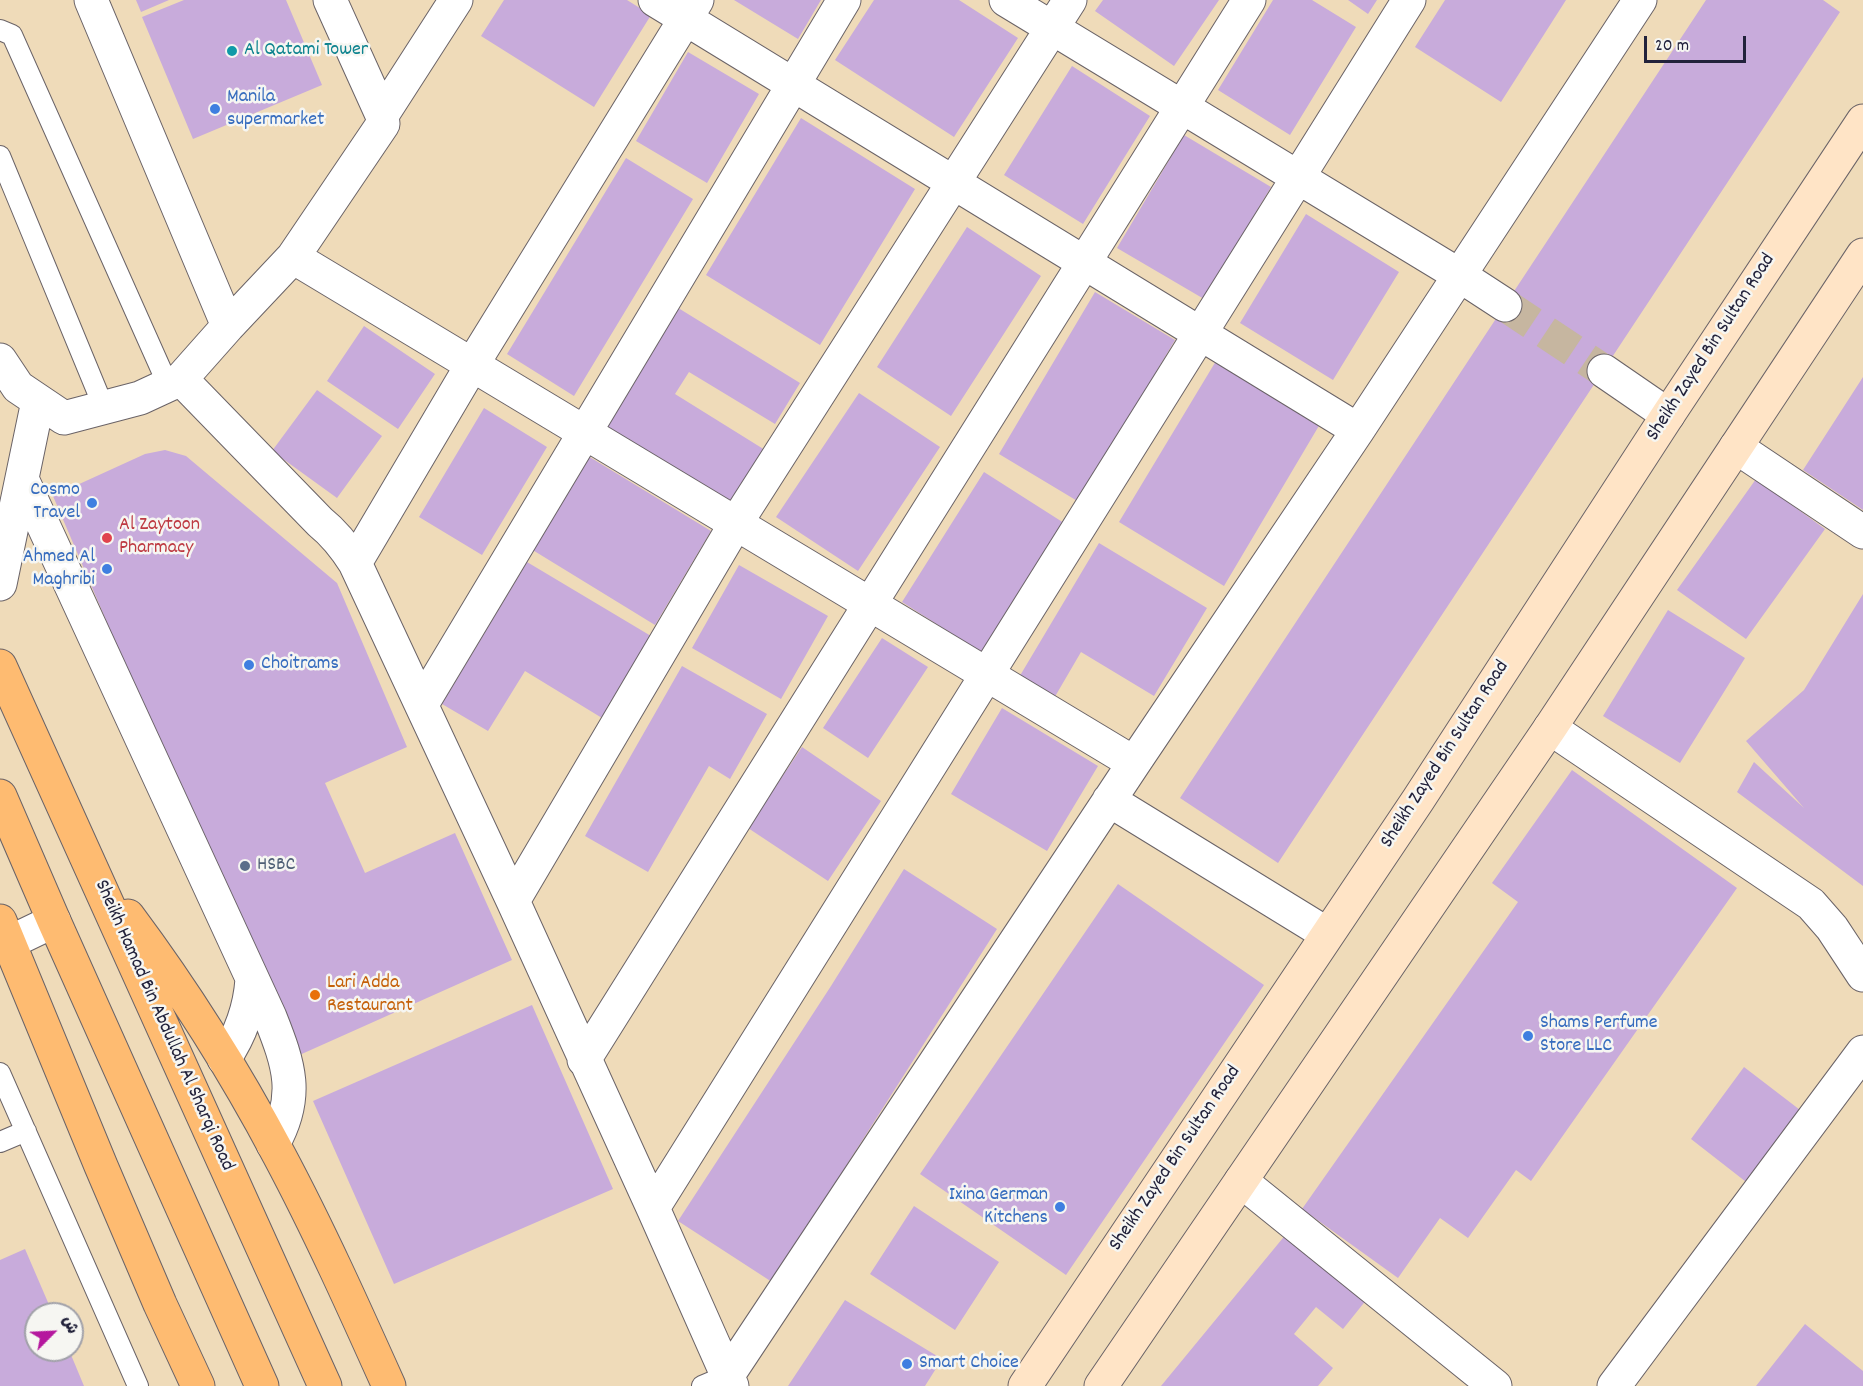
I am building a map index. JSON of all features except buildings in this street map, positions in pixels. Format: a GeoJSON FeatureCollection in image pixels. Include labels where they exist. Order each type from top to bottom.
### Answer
{"type":"FeatureCollection","features":[{"type":"Feature","properties":{"kind":"highway","name":"Sheikh Hamad Bin Abdullah Al Sharqi Road"},"geometry":{"type":"LineString","coordinates":[[0,666],[325,1386]]}},
{"type":"Feature","properties":{"kind":"highway"},"geometry":{"type":"LineString","coordinates":[[0,796],[262,1386]]}},
{"type":"Feature","properties":{"kind":"highway"},"geometry":{"type":"LineString","coordinates":[[90,864],[152,948],[197,1015],[273,1144],[312,1219],[388,1386]]}},
{"type":"Feature","properties":{"kind":"highway"},"geometry":{"type":"LineString","coordinates":[[3,937],[142,1262],[198,1386]]}},
{"type":"Feature","properties":{"kind":"main road","name":"Sheikh Zayed Bin Sultan Road"},"geometry":{"type":"LineString","coordinates":[[1025,1386],[1418,800],[1668,415],[1863,121]]}},
{"type":"Feature","properties":{"kind":"main road"},"geometry":{"type":"LineString","coordinates":[[1101,1386],[1550,728],[1863,255]]}},
{"type":"Feature","properties":{"kind":"street"},"geometry":{"type":"LineString","coordinates":[[91,0],[228,326]]}},
{"type":"Feature","properties":{"kind":"street"},"geometry":{"type":"LineString","coordinates":[[0,360],[18,387],[64,418],[140,398],[174,382],[292,257],[382,124],[382,115],[330,0]]}},
{"type":"Feature","properties":{"kind":"street"},"geometry":{"type":"LineString","coordinates":[[382,115],[456,0]]}},
{"type":"Feature","properties":{"kind":"street"},"geometry":{"type":"LineString","coordinates":[[655,0],[691,9],[793,84],[1358,430]]}},
{"type":"Feature","properties":{"kind":"street"},"geometry":{"type":"LineString","coordinates":[[422,704],[844,0]]}},
{"type":"Feature","properties":{"kind":"street"},"geometry":{"type":"LineString","coordinates":[[1006,0],[1505,305]]}},
{"type":"Feature","properties":{"kind":"street"},"geometry":{"type":"LineString","coordinates":[[513,901],[735,523],[1070,0]]}},
{"type":"Feature","properties":{"kind":"street"},"geometry":{"type":"LineString","coordinates":[[584,1060],[1249,0]]}},
{"type":"Feature","properties":{"kind":"street"},"geometry":{"type":"LineString","coordinates":[[653,1208],[1409,0]]}},
{"type":"Feature","properties":{"kind":"street"},"geometry":{"type":"LineString","coordinates":[[721,1382],[1358,430],[1640,0]]}},
{"type":"Feature","properties":{"kind":"street"},"geometry":{"type":"LineString","coordinates":[[355,563],[472,365],[691,9]]}},
{"type":"Feature","properties":{"kind":"street"},"geometry":{"type":"LineString","coordinates":[[292,257],[1134,763]]}},
{"type":"Feature","properties":{"kind":"street"},"geometry":{"type":"LineString","coordinates":[[1604,371],[1668,415]]}},
{"type":"Feature","properties":{"kind":"street"},"geometry":{"type":"LineString","coordinates":[[174,382],[332,532],[355,563],[653,1208],[721,1382]]}},
{"type":"Feature","properties":{"kind":"street"},"geometry":{"type":"LineString","coordinates":[[0,584],[39,401]]}},
{"type":"Feature","properties":{"kind":"street"},"geometry":{"type":"LineString","coordinates":[[1736,447],[1863,532]]}},
{"type":"Feature","properties":{"kind":"street"},"geometry":{"type":"LineString","coordinates":[[22,479],[278,1035],[289,1075],[287,1114],[273,1144]]}},
{"type":"Feature","properties":{"kind":"street"},"geometry":{"type":"LineString","coordinates":[[1550,728],[1810,904],[1832,927],[1863,975]]}},
{"type":"Feature","properties":{"kind":"street"},"geometry":{"type":"LineString","coordinates":[[1109,800],[1327,934]]}},
{"type":"Feature","properties":{"kind":"street"},"geometry":{"type":"LineString","coordinates":[[3,937],[54,921]]}},
{"type":"Feature","properties":{"kind":"street"},"geometry":{"type":"LineString","coordinates":[[224,1059],[234,1045],[247,1014],[252,979]]}},
{"type":"Feature","properties":{"kind":"street"},"geometry":{"type":"LineString","coordinates":[[1614,1386],[1863,1052]]}},
{"type":"Feature","properties":{"kind":"street"},"geometry":{"type":"LineString","coordinates":[[1241,1181],[1495,1386]]}},
{"type":"Feature","properties":{"kind":"lane"},"geometry":{"type":"LineString","coordinates":[[0,30],[12,35],[174,382]]}},
{"type":"Feature","properties":{"kind":"lane"},"geometry":{"type":"LineString","coordinates":[[0,156],[104,408]]}},
{"type":"Feature","properties":{"kind":"lane"},"geometry":{"type":"LineString","coordinates":[[0,1073],[138,1386]]}},
{"type":"Feature","properties":{"kind":"lane"},"geometry":{"type":"LineString","coordinates":[[0,1142],[26,1131]]}},
{"type":"Feature","properties":{"kind":"tunnel"},"geometry":{"type":"LineString","coordinates":[[1505,305],[1604,371]]}},
{"type":"Feature","properties":{"kind":"place","name":"Al Qatami Tower"},"geometry":{"type":"Point","coordinates":[232,51]}},
{"type":"Feature","properties":{"kind":"place","name":"Manila supermarket"},"geometry":{"type":"Point","coordinates":[215,109]}},
{"type":"Feature","properties":{"kind":"place","name":"Cosmo Travel"},"geometry":{"type":"Point","coordinates":[92,503]}},
{"type":"Feature","properties":{"kind":"place","name":"Al Zaytoon Pharmacy"},"geometry":{"type":"Point","coordinates":[107,538]}},
{"type":"Feature","properties":{"kind":"place","name":"Ahmed Al Maghribi"},"geometry":{"type":"Point","coordinates":[107,569]}},
{"type":"Feature","properties":{"kind":"place","name":"Choitrams"},"geometry":{"type":"Point","coordinates":[249,665]}},
{"type":"Feature","properties":{"kind":"place","name":"HSBC"},"geometry":{"type":"Point","coordinates":[245,866]}},
{"type":"Feature","properties":{"kind":"place","name":"Lari Adda Restaurant"},"geometry":{"type":"Point","coordinates":[315,995]}},
{"type":"Feature","properties":{"kind":"place","name":"Shams Perfume Store LLC"},"geometry":{"type":"Point","coordinates":[1528,1036]}},
{"type":"Feature","properties":{"kind":"place","name":"Ixina German Kitchens"},"geometry":{"type":"Point","coordinates":[1060,1207]}},
{"type":"Feature","properties":{"kind":"place","name":"Smart Choice"},"geometry":{"type":"Point","coordinates":[907,1364]}}]}
